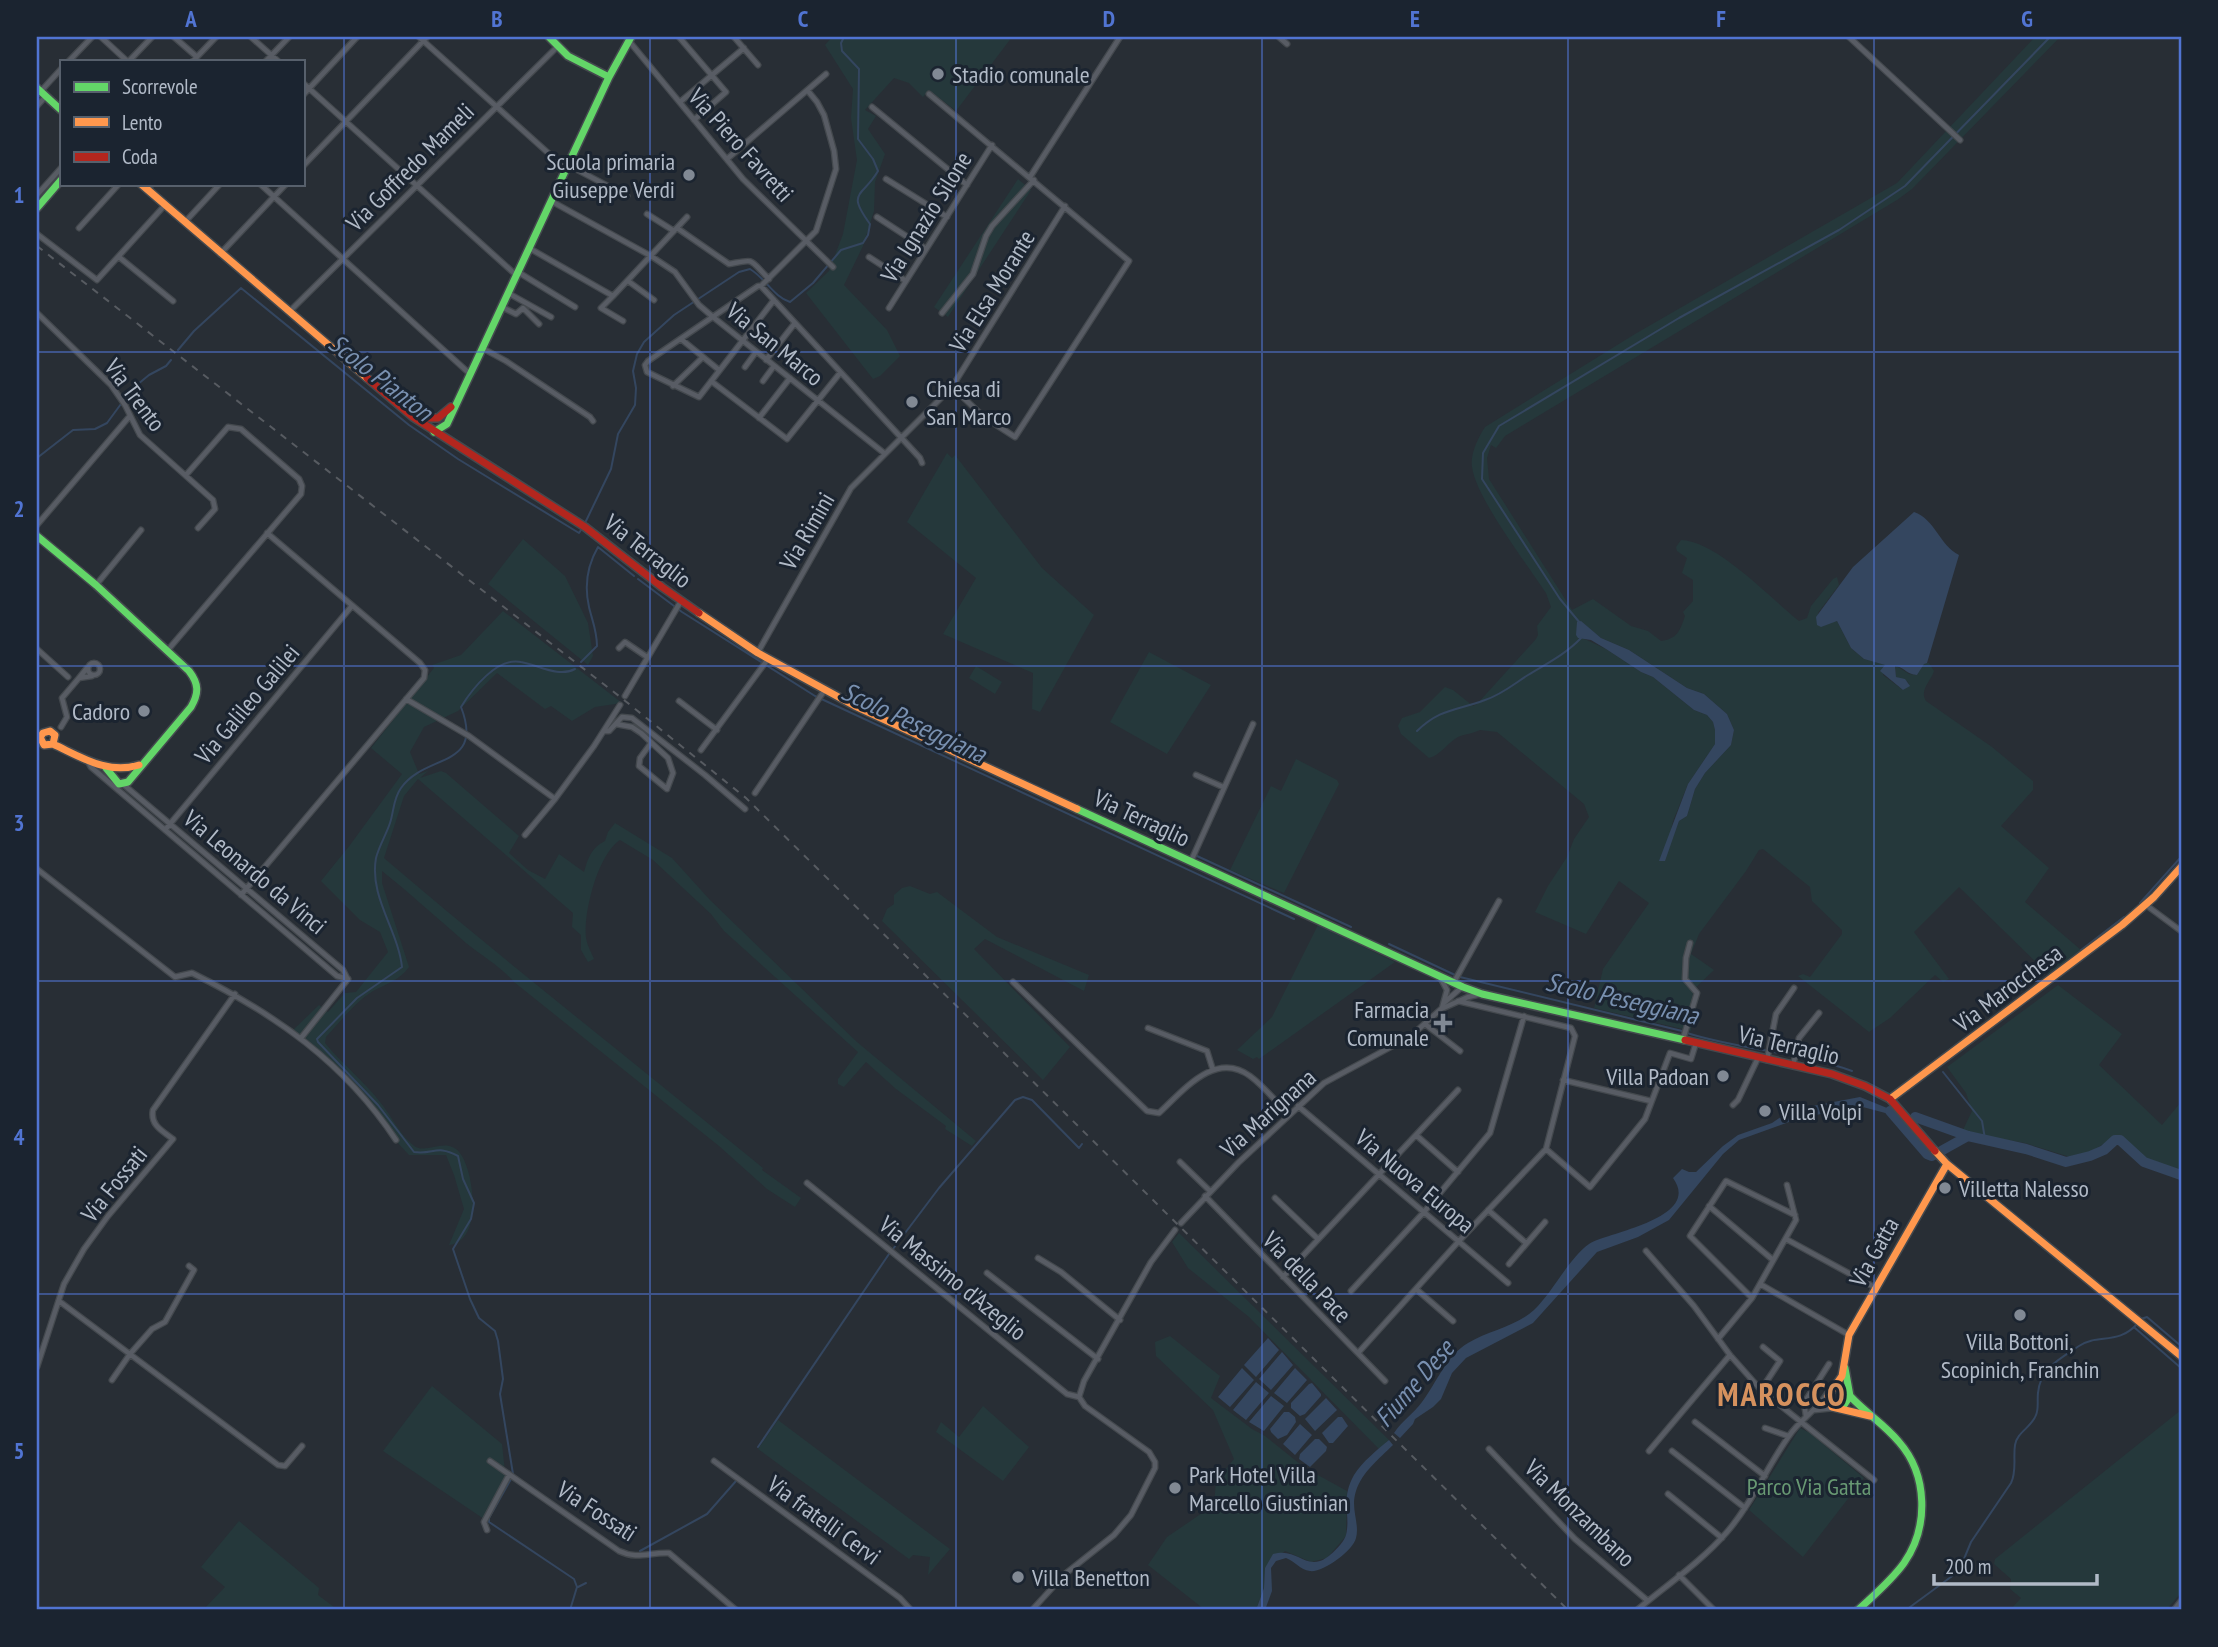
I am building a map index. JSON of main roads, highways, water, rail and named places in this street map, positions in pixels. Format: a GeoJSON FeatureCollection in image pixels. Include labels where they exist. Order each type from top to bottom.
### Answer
{"type":"FeatureCollection","features":[{"type":"Feature","properties":{"kind":"main road"},"geometry":{"type":"LineString","coordinates":[[549,37],[556,48],[569,57],[609,77]]}},
{"type":"Feature","properties":{"kind":"main road"},"geometry":{"type":"LineString","coordinates":[[456,447],[448,437],[447,424],[455,403],[609,77],[630,39]]}},
{"type":"Feature","properties":{"kind":"main road"},"geometry":{"type":"LineString","coordinates":[[41,92],[60,109]]}},
{"type":"Feature","properties":{"kind":"main road"},"geometry":{"type":"LineString","coordinates":[[37,208],[60,181]]}},
{"type":"Feature","properties":{"kind":"main road","name":"Via Terraglio"},"geometry":{"type":"LineString","coordinates":[[147,186],[220,254],[413,417],[456,447],[585,527],[680,603],[821,695],[1190,861],[1439,977],[1456,978],[1463,987],[1482,994],[1684,1035],[1695,1046],[1758,1058],[1768,1054],[1794,1059],[1853,1081],[1890,1099],[1947,1164],[2181,1356]]}},
{"type":"Feature","properties":{"kind":"main road"},"geometry":{"type":"LineString","coordinates":[[413,417],[438,418],[455,403]]}},
{"type":"Feature","properties":{"kind":"main road"},"geometry":{"type":"LineString","coordinates":[[434,432],[438,418]]}},
{"type":"Feature","properties":{"kind":"main road"},"geometry":{"type":"LineString","coordinates":[[434,432],[447,424]]}},
{"type":"Feature","properties":{"kind":"main road"},"geometry":{"type":"LineString","coordinates":[[37,536],[96,585],[189,671],[199,687],[191,707],[142,763],[124,777],[54,741],[52,732],[46,731],[39,739],[46,746],[54,741]]}},
{"type":"Feature","properties":{"kind":"main road","name":"Via Marocchesa"},"geometry":{"type":"LineString","coordinates":[[1890,1099],[2129,915],[2146,905],[2181,867]]}},
{"type":"Feature","properties":{"kind":"main road","name":"Via Gatta"},"geometry":{"type":"LineString","coordinates":[[1831,1389],[1842,1377],[1849,1335],[1947,1164]]}},
{"type":"Feature","properties":{"kind":"main road","name":"Via Gatta"},"geometry":{"type":"LineString","coordinates":[[1844,1363],[1850,1395]]}},
{"type":"Feature","properties":{"kind":"main road"},"geometry":{"type":"LineString","coordinates":[[1858,1610],[1907,1559],[1917,1538],[1923,1507],[1919,1477],[1913,1461],[1895,1437],[1870,1416],[1841,1385],[1831,1389],[1829,1404],[1838,1409],[1870,1416]]}},
{"type":"Feature","properties":{"kind":"main road"},"geometry":{"type":"LineString","coordinates":[[1838,1409],[1849,1404],[1850,1395]]}},
{"type":"Feature","properties":{"kind":"water"},"geometry":{"type":"Polygon","coordinates":[[[1914,512],[1927,520],[1952,551],[1959,555],[1927,663],[1917,675],[1895,666],[1896,677],[1905,679],[1910,686],[1903,690],[1880,671],[1885,665],[1864,659],[1851,648],[1837,621],[1821,627],[1817,625],[1816,617],[1853,567],[1914,512]]]}},
{"type":"Feature","properties":{"kind":"water"},"geometry":{"type":"Polygon","coordinates":[[[1581,621],[1601,638],[1629,650],[1687,688],[1704,694],[1727,714],[1734,730],[1731,745],[1705,773],[1695,789],[1687,816],[1679,821],[1665,861],[1659,861],[1688,784],[1715,744],[1713,722],[1653,677],[1591,640],[1578,638],[1577,622],[1581,621]]]}},
{"type":"Feature","properties":{"kind":"water"},"geometry":{"type":"Polygon","coordinates":[[[1860,1097],[1892,1110],[1901,1120],[1859,1106],[1797,1119],[1739,1140],[1723,1154],[1669,1220],[1638,1237],[1597,1252],[1533,1323],[1466,1358],[1452,1373],[1441,1399],[1415,1419],[1400,1438],[1394,1433],[1422,1402],[1460,1348],[1527,1316],[1589,1244],[1648,1222],[1664,1214],[1675,1204],[1679,1192],[1673,1178],[1682,1169],[1696,1172],[1738,1135],[1772,1123],[1791,1110],[1860,1097]]]}},
{"type":"Feature","properties":{"kind":"water"},"geometry":{"type":"Polygon","coordinates":[[[1268,1338],[1279,1350],[1256,1377],[1244,1365],[1268,1338]]]}},
{"type":"Feature","properties":{"kind":"water"},"geometry":{"type":"Polygon","coordinates":[[[1282,1352],[1293,1365],[1271,1390],[1259,1379],[1282,1352]]]}},
{"type":"Feature","properties":{"kind":"water"},"geometry":{"type":"Polygon","coordinates":[[[1242,1368],[1254,1380],[1230,1407],[1218,1397],[1242,1368]]]}},
{"type":"Feature","properties":{"kind":"water"},"geometry":{"type":"Polygon","coordinates":[[[1295,1368],[1307,1380],[1287,1403],[1274,1393],[1295,1368]]]}},
{"type":"Feature","properties":{"kind":"water"},"geometry":{"type":"Polygon","coordinates":[[[1256,1382],[1269,1393],[1246,1420],[1233,1410],[1256,1382]]]}},
{"type":"Feature","properties":{"kind":"water"},"geometry":{"type":"Polygon","coordinates":[[[1312,1383],[1321,1396],[1300,1416],[1291,1408],[1291,1403],[1312,1383]]]}},
{"type":"Feature","properties":{"kind":"water"},"geometry":{"type":"Polygon","coordinates":[[[1271,1396],[1284,1406],[1264,1431],[1249,1422],[1271,1396]]]}},
{"type":"Feature","properties":{"kind":"water"},"geometry":{"type":"Polygon","coordinates":[[[1326,1398],[1337,1410],[1315,1431],[1305,1419],[1326,1398]]]}},
{"type":"Feature","properties":{"kind":"water"},"geometry":{"type":"Polygon","coordinates":[[[1284,1412],[1295,1417],[1296,1422],[1287,1435],[1278,1439],[1270,1429],[1284,1412]]]}},
{"type":"Feature","properties":{"kind":"water"},"geometry":{"type":"Polygon","coordinates":[[[1338,1417],[1342,1417],[1348,1426],[1333,1443],[1329,1443],[1322,1433],[1338,1417]]]}},
{"type":"Feature","properties":{"kind":"water"},"geometry":{"type":"Polygon","coordinates":[[[1300,1424],[1312,1435],[1295,1455],[1283,1444],[1300,1424]]]}},
{"type":"Feature","properties":{"kind":"water"},"geometry":{"type":"Polygon","coordinates":[[[1315,1439],[1319,1439],[1327,1447],[1310,1467],[1299,1459],[1300,1454],[1315,1439]]]}},
{"type":"Feature","properties":{"kind":"water"},"geometry":{"type":"Polygon","coordinates":[[[1389,1440],[1393,1445],[1367,1472],[1356,1491],[1354,1504],[1357,1532],[1354,1543],[1343,1555],[1315,1571],[1303,1569],[1286,1558],[1276,1561],[1271,1568],[1272,1591],[1265,1610],[1256,1610],[1264,1588],[1265,1568],[1273,1554],[1288,1553],[1308,1561],[1320,1561],[1342,1542],[1347,1527],[1348,1492],[1354,1475],[1370,1456],[1389,1440]]]}},
{"type":"Feature","properties":{"kind":"waterway","name":"Scolo Pianton"},"geometry":{"type":"LineString","coordinates":[[586,521],[611,469],[618,434],[635,405],[633,371],[637,354],[644,342],[674,315],[739,272],[750,269],[779,296],[790,302],[813,283],[841,250],[863,243],[868,235],[870,224],[858,200],[878,171],[873,159],[858,139],[859,69],[842,51],[841,43],[844,37]]}},
{"type":"Feature","properties":{"kind":"waterway"},"geometry":{"type":"LineString","coordinates":[[1580,623],[1560,599],[1482,479],[1483,453],[1499,426],[1679,318],[1839,230],[1905,186],[2050,37]]}},
{"type":"Feature","properties":{"kind":"waterway","name":"Scolo Pianton"},"geometry":{"type":"LineString","coordinates":[[178,350],[194,331],[241,288],[409,425],[458,459],[579,533],[581,530]]}},
{"type":"Feature","properties":{"kind":"waterway","name":"Scolo Pianton"},"geometry":{"type":"LineString","coordinates":[[37,458],[73,430],[95,429],[107,423],[132,389],[171,360]]}},
{"type":"Feature","properties":{"kind":"waterway","name":"Scolo Peseggiana"},"geometry":{"type":"LineString","coordinates":[[581,662],[597,646],[587,583],[591,561],[598,547],[634,576]]}},
{"type":"Feature","properties":{"kind":"waterway","name":"Scolo Peseggiana"},"geometry":{"type":"LineString","coordinates":[[638,579],[682,612],[815,696],[1294,919]]}},
{"type":"Feature","properties":{"kind":"waterway"},"geometry":{"type":"LineString","coordinates":[[1417,731],[1441,714],[1502,692],[1562,654],[1581,638]]}},
{"type":"Feature","properties":{"kind":"waterway","name":"Scolo Peseggiana"},"geometry":{"type":"LineString","coordinates":[[513,1474],[500,1394],[503,1379],[498,1341],[495,1331],[479,1318],[453,1249],[471,1219],[474,1203],[463,1179],[458,1156],[440,1150],[414,1152],[378,1105],[317,1039],[357,998],[402,967],[380,900],[375,872],[377,854],[390,823],[398,792],[411,777],[459,751],[465,741],[466,727],[461,707],[478,684],[494,669],[512,662],[555,672],[575,669]]}},
{"type":"Feature","properties":{"kind":"waterway","name":"Scolo Peseggiana"},"geometry":{"type":"LineString","coordinates":[[1197,856],[1351,927]]}},
{"type":"Feature","properties":{"kind":"waterway"},"geometry":{"type":"LineString","coordinates":[[2140,903],[2181,857]]}},
{"type":"Feature","properties":{"kind":"waterway"},"geometry":{"type":"LineString","coordinates":[[2081,950],[2124,917]]}},
{"type":"Feature","properties":{"kind":"waterway","name":"Scolo Peseggiana"},"geometry":{"type":"LineString","coordinates":[[1389,944],[1455,975]]}},
{"type":"Feature","properties":{"kind":"waterway","name":"Scolo Peseggiana"},"geometry":{"type":"LineString","coordinates":[[1460,977],[1682,1031]]}},
{"type":"Feature","properties":{"kind":"waterway","name":"Scolo Peseggiana"},"geometry":{"type":"LineString","coordinates":[[1687,1033],[1811,1059],[1852,1071]]}},
{"type":"Feature","properties":{"kind":"waterway","name":"Scolo Peseggiana"},"geometry":{"type":"LineString","coordinates":[[1943,1072],[1982,1121],[1985,1139]]}},
{"type":"Feature","properties":{"kind":"waterway"},"geometry":{"type":"LineString","coordinates":[[893,1249],[939,1188],[1015,1100],[1023,1097],[1032,1100],[1079,1148],[1082,1144]]}},
{"type":"Feature","properties":{"kind":"waterway","name":"Fiume Dese"},"geometry":{"type":"LineString","coordinates":[[1890,1111],[1927,1154],[1932,1156],[1968,1136]]}},
{"type":"Feature","properties":{"kind":"waterway","name":"Fiume Dese"},"geometry":{"type":"LineString","coordinates":[[1915,1117],[1968,1136],[2026,1149],[2066,1162],[2090,1156],[2104,1150],[2115,1140],[2120,1140],[2144,1162],[2181,1175]]}},
{"type":"Feature","properties":{"kind":"waterway"},"geometry":{"type":"LineString","coordinates":[[758,1447],[889,1254]]}},
{"type":"Feature","properties":{"kind":"waterway"},"geometry":{"type":"LineString","coordinates":[[2141,1319],[2147,1317],[2181,1346]]}},
{"type":"Feature","properties":{"kind":"waterway"},"geometry":{"type":"LineString","coordinates":[[1906,1610],[1959,1571],[1971,1542],[2011,1483],[2016,1440],[2036,1415],[2040,1384],[2047,1371],[2058,1360],[2086,1342],[2116,1337],[2131,1330],[2138,1323]]}},
{"type":"Feature","properties":{"kind":"waterway"},"geometry":{"type":"LineString","coordinates":[[2135,1328],[2181,1368]]}},
{"type":"Feature","properties":{"kind":"waterway","name":"Scolo Peseggiana"},"geometry":{"type":"LineString","coordinates":[[511,1479],[489,1522],[574,1579],[577,1587],[570,1610]]}},
{"type":"Feature","properties":{"kind":"waterway"},"geometry":{"type":"LineString","coordinates":[[640,1551],[707,1514],[736,1481]]}},
{"type":"Feature","properties":{"kind":"waterway"},"geometry":{"type":"LineString","coordinates":[[578,1587],[586,1583]]}},
{"type":"Feature","properties":{"kind":"railway"},"geometry":{"type":"LineString","coordinates":[[37,246],[619,696],[746,798],[1568,1610]]}},
{"type":"Feature","properties":{"kind":"place","name":"Stadio comunale"},"geometry":{"type":"Point","coordinates":[938,74]}},
{"type":"Feature","properties":{"kind":"place","name":"Scuola primaria Giuseppe Verdi"},"geometry":{"type":"Point","coordinates":[689,175]}},
{"type":"Feature","properties":{"kind":"place","name":"Chiesa di San Marco"},"geometry":{"type":"Point","coordinates":[912,402]}},
{"type":"Feature","properties":{"kind":"place","name":"Cadoro"},"geometry":{"type":"Point","coordinates":[144,711]}},
{"type":"Feature","properties":{"kind":"place","name":"Farmacia Comunale"},"geometry":{"type":"Point","coordinates":[1443,1023]}},
{"type":"Feature","properties":{"kind":"place","name":"Villa Padoan"},"geometry":{"type":"Point","coordinates":[1723,1076]}},
{"type":"Feature","properties":{"kind":"place","name":"Villa Volpi"},"geometry":{"type":"Point","coordinates":[1765,1111]}},
{"type":"Feature","properties":{"kind":"place","name":"Villetta Nalesso"},"geometry":{"type":"Point","coordinates":[1945,1188]}},
{"type":"Feature","properties":{"kind":"place","name":"Villa Bottoni, Scopinich, Franchin"},"geometry":{"type":"Point","coordinates":[2020,1315]}},
{"type":"Feature","properties":{"kind":"place","name":"Park Hotel Villa Marcello Giustinian"},"geometry":{"type":"Point","coordinates":[1175,1488]}},
{"type":"Feature","properties":{"kind":"place","name":"Villa Benetton"},"geometry":{"type":"Point","coordinates":[1018,1577]}},
{"type":"Feature","properties":{"kind":"district","name":"MAROCCO"},"geometry":{"type":"Point","coordinates":[1782,1394]}},
{"type":"Feature","properties":{"kind":"park label","name":"Parco Via Gatta"},"geometry":{"type":"Point","coordinates":[1809,1486]}}]}
